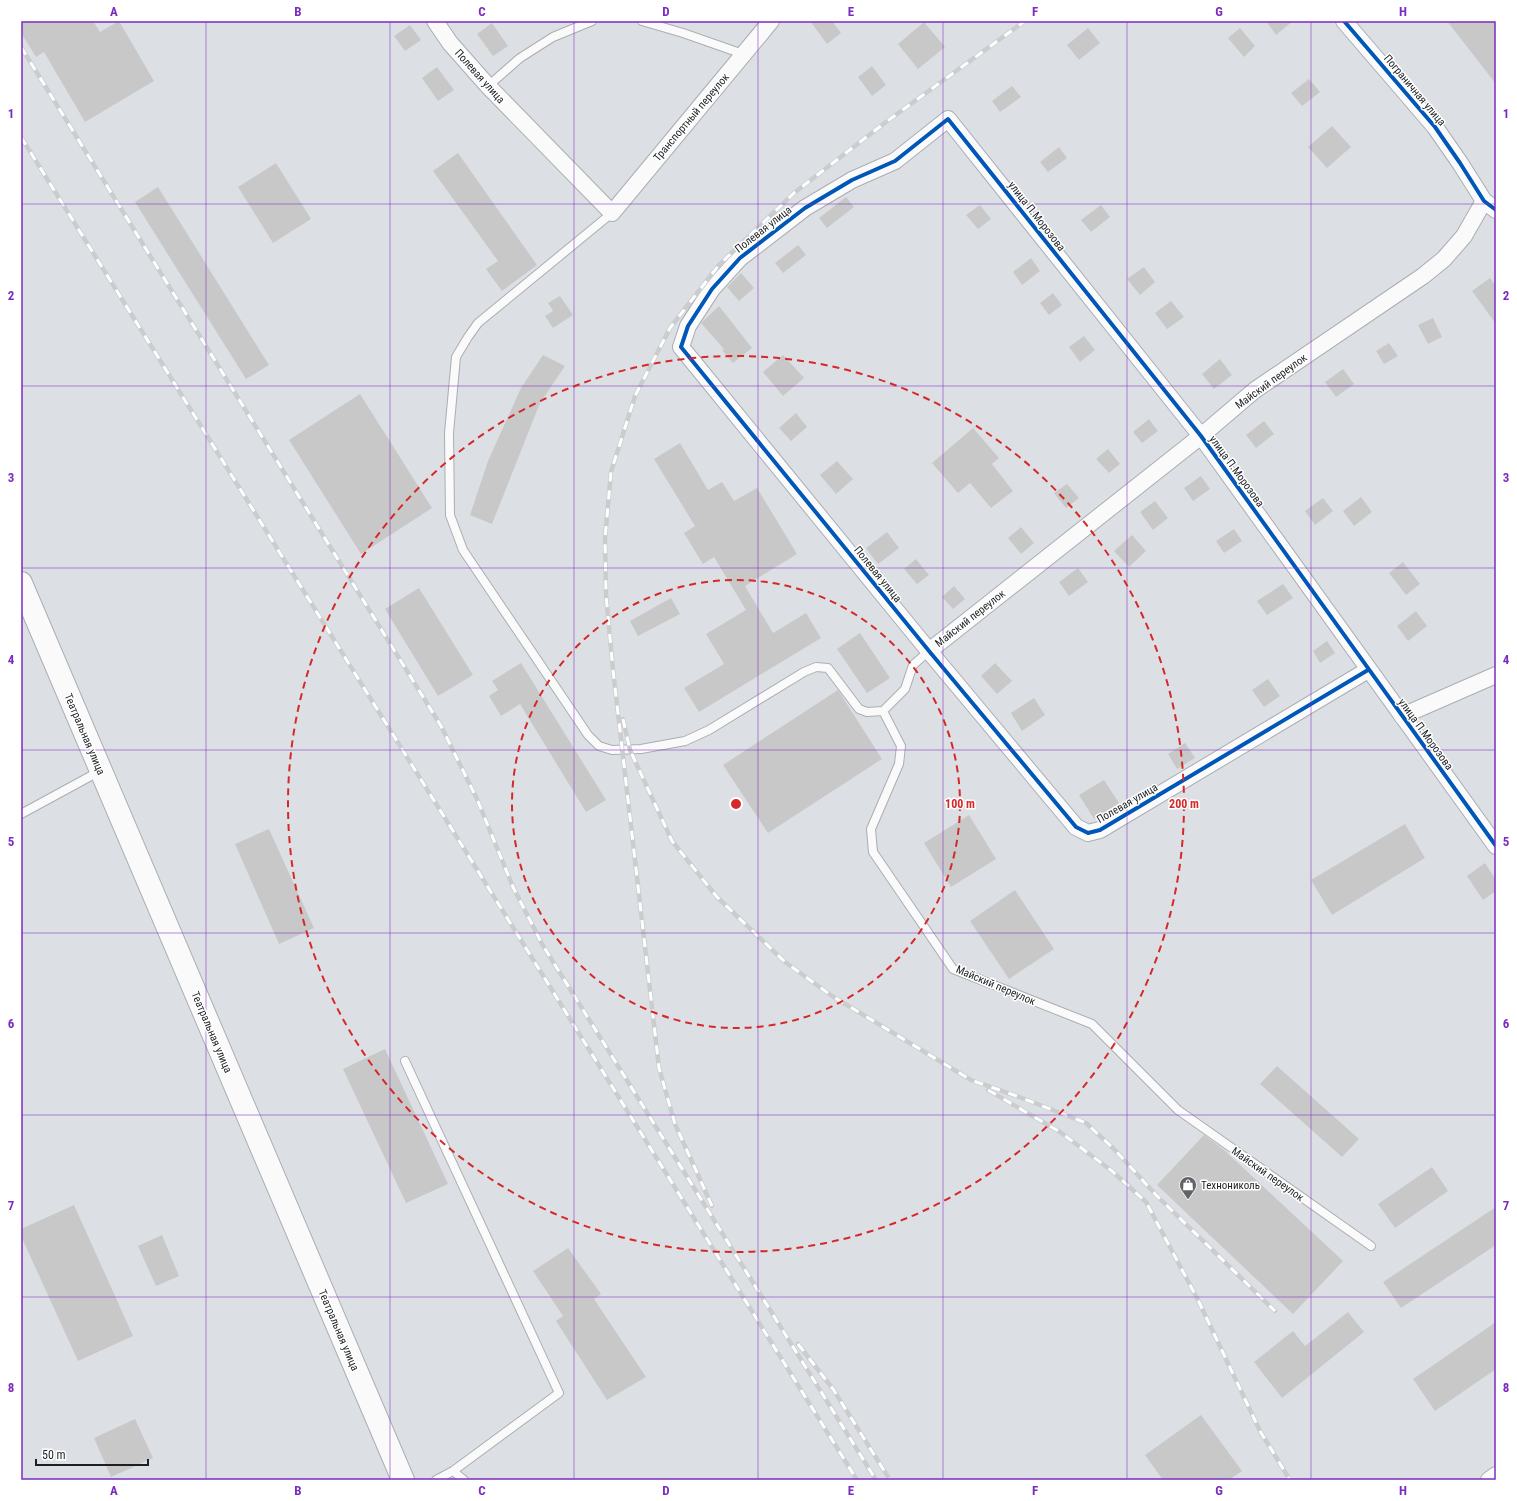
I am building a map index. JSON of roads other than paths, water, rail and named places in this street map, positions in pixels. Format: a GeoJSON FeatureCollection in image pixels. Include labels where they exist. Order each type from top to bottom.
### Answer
{"type":"FeatureCollection","features":[{"type":"Feature","properties":{"kind":"main road","name":"Театральная улица"},"geometry":{"type":"LineString","coordinates":[[21,583],[403,1480]]}},
{"type":"Feature","properties":{"kind":"street","name":"Полевая улица"},"geometry":{"type":"LineString","coordinates":[[435,21],[450,43],[488,86],[612,213]]}},
{"type":"Feature","properties":{"kind":"street","name":"Транспортный переулок"},"geometry":{"type":"LineString","coordinates":[[612,213],[771,21]]}},
{"type":"Feature","properties":{"kind":"street","name":"Пограничная улица"},"geometry":{"type":"LineString","coordinates":[[1344,21],[1436,127],[1490,206]]}},
{"type":"Feature","properties":{"kind":"street","name":"Полевая улица"},"geometry":{"type":"LineString","coordinates":[[948,119],[895,161],[852,180],[805,208],[740,258],[712,289],[688,326],[681,347],[929,651],[1076,827],[1088,833],[1100,830],[1368,670]]}},
{"type":"Feature","properties":{"kind":"street","name":"улица П.Морозова"},"geometry":{"type":"LineString","coordinates":[[948,119],[1201,436],[1496,846]]}},
{"type":"Feature","properties":{"kind":"street","name":"Майский переулок"},"geometry":{"type":"LineString","coordinates":[[929,651],[1201,436],[1255,390],[1423,276],[1444,259],[1490,206]]}},
{"type":"Feature","properties":{"kind":"street"},"geometry":{"type":"LineString","coordinates":[[1402,716],[1496,675]]}},
{"type":"Feature","properties":{"kind":"street"},"geometry":{"type":"LineString","coordinates":[[1489,1480],[1496,1475]]}},
{"type":"Feature","properties":{"kind":"lane"},"geometry":{"type":"LineString","coordinates":[[488,86],[520,58],[553,37],[592,21]]}},
{"type":"Feature","properties":{"kind":"lane"},"geometry":{"type":"LineString","coordinates":[[642,21],[683,33],[743,54]]}},
{"type":"Feature","properties":{"kind":"lane"},"geometry":{"type":"LineString","coordinates":[[612,213],[478,323],[456,357],[449,433],[450,515],[463,550],[588,735],[599,746],[612,750],[640,749],[685,740],[709,730],[804,672],[816,667],[828,668],[859,709],[867,712],[883,711]]}},
{"type":"Feature","properties":{"kind":"lane","name":"Майский переулок"},"geometry":{"type":"LineString","coordinates":[[929,651],[913,665],[905,689],[883,711],[901,746],[899,764],[871,829],[873,852],[953,969],[1092,1024],[1178,1110],[1371,1246]]}},
{"type":"Feature","properties":{"kind":"lane"},"geometry":{"type":"LineString","coordinates":[[21,814],[100,771]]}},
{"type":"Feature","properties":{"kind":"lane"},"geometry":{"type":"LineString","coordinates":[[406,1061],[559,1393],[453,1471],[436,1480]]}},
{"type":"Feature","properties":{"kind":"lane"},"geometry":{"type":"LineString","coordinates":[[453,1471],[464,1480]]}},
{"type":"Feature","properties":{"kind":"railway"},"geometry":{"type":"LineString","coordinates":[[712,1206],[675,1124],[659,1068],[613,670],[606,595],[605,539],[611,472],[635,396],[670,328],[719,265],[794,193],[886,122],[1025,21]]}},
{"type":"Feature","properties":{"kind":"railway"},"geometry":{"type":"LineString","coordinates":[[21,47],[441,726],[477,799],[513,887],[542,944],[876,1480]]}},
{"type":"Feature","properties":{"kind":"railway"},"geometry":{"type":"LineString","coordinates":[[21,137],[857,1480]]}},
{"type":"Feature","properties":{"kind":"railway"},"geometry":{"type":"LineString","coordinates":[[623,719],[630,750],[672,841],[717,897],[785,962],[832,996],[971,1080],[1086,1123],[1115,1150],[1156,1195],[1275,1311]]}},
{"type":"Feature","properties":{"kind":"railway"},"geometry":{"type":"LineString","coordinates":[[988,1090],[1060,1132],[1112,1171],[1146,1202],[1198,1300],[1260,1431],[1290,1480]]}},
{"type":"Feature","properties":{"kind":"railway"},"geometry":{"type":"LineString","coordinates":[[798,1344],[833,1389],[890,1480]]}},
{"type":"Feature","properties":{"kind":"place","name":"Технониколь"},"geometry":{"type":"Point","coordinates":[1188,1200]}}]}
